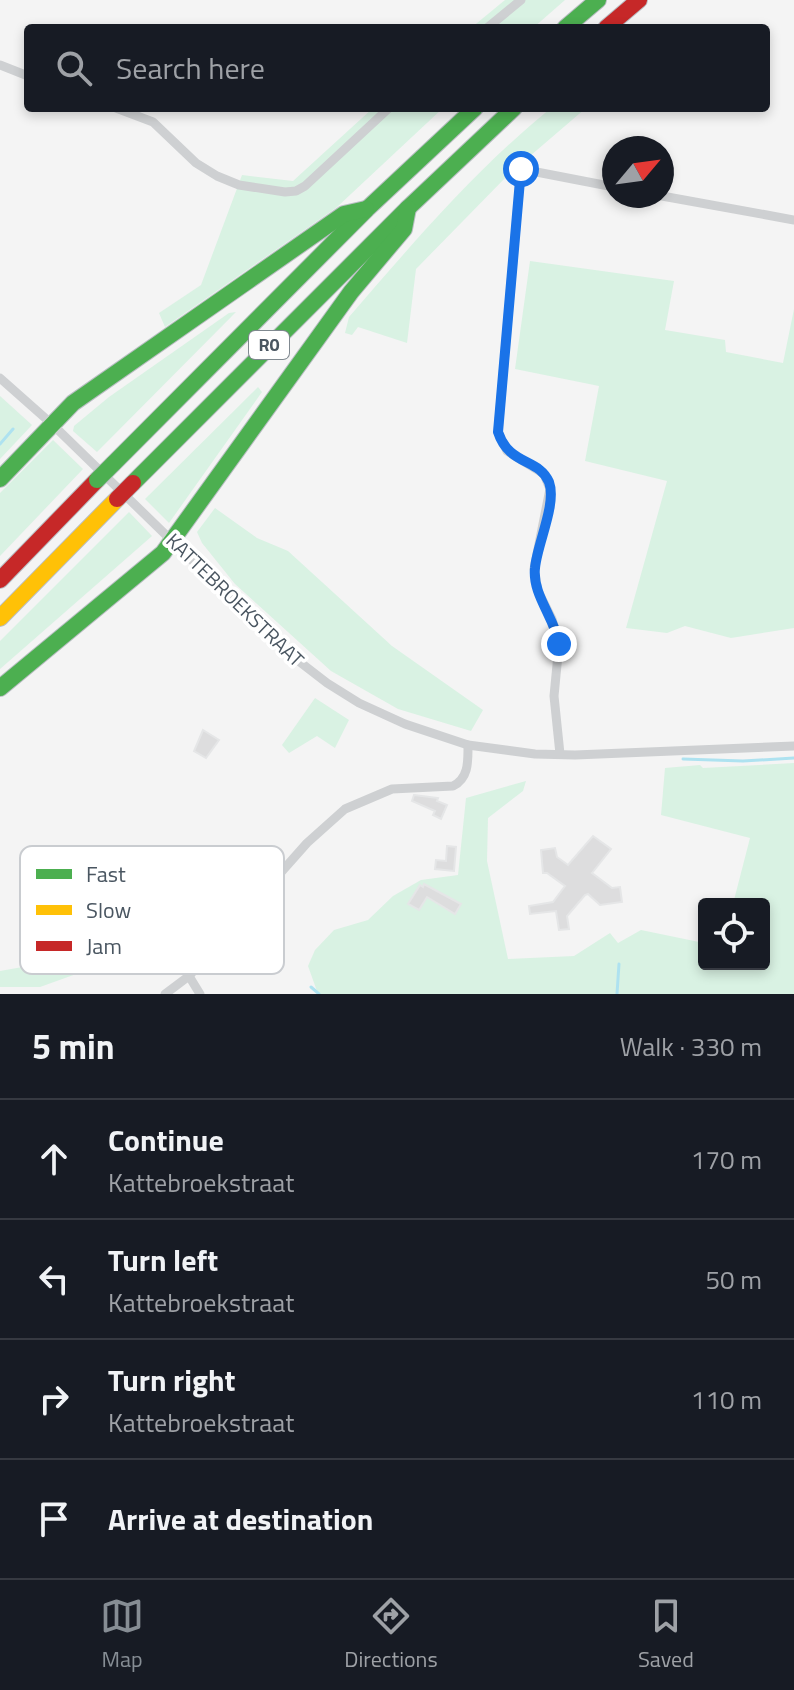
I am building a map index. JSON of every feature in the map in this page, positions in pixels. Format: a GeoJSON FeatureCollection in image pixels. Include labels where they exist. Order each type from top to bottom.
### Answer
{"type":"FeatureCollection","features":[{"type":"Feature","properties":{"kind":"highway"},"geometry":{"type":"LineString","coordinates":[[570,24],[598,0]]}},
{"type":"Feature","properties":{"kind":"highway"},"geometry":{"type":"LineString","coordinates":[[611,24],[639,0]]}},
{"type":"Feature","properties":{"kind":"highway","name":"R0"},"geometry":{"type":"LineString","coordinates":[[0,580],[367,209],[471,112]]}},
{"type":"Feature","properties":{"kind":"highway","name":"R0"},"geometry":{"type":"LineString","coordinates":[[0,618],[408,208],[510,112]]}},
{"type":"Feature","properties":{"kind":"highway"},"geometry":{"type":"LineString","coordinates":[[0,688],[163,553],[351,292],[404,229],[408,208]]}},
{"type":"Feature","properties":{"kind":"highway"},"geometry":{"type":"LineString","coordinates":[[0,479],[73,403],[344,214],[367,209]]}},
{"type":"Feature","properties":{"kind":"street"},"geometry":{"type":"LineString","coordinates":[[492,24],[521,0]]}},
{"type":"Feature","properties":{"kind":"street"},"geometry":{"type":"LineString","coordinates":[[0,65],[24,74]]}},
{"type":"Feature","properties":{"kind":"street"},"geometry":{"type":"LineString","coordinates":[[127,112],[153,122],[196,163],[217,176],[239,185],[285,192],[305,186],[385,112]]}},
{"type":"Feature","properties":{"kind":"street"},"geometry":{"type":"LineString","coordinates":[[560,754],[554,696],[559,644],[552,619],[538,591],[534,569],[550,489],[544,474],[507,451],[498,432],[521,169],[602,185]]}},
{"type":"Feature","properties":{"kind":"street"},"geometry":{"type":"LineString","coordinates":[[674,198],[794,220]]}},
{"type":"Feature","properties":{"kind":"street","name":"KATTEBROEKSTRAAT"},"geometry":{"type":"LineString","coordinates":[[0,378],[53,425],[283,649],[359,703],[405,724],[468,745],[512,752],[560,754],[794,746]]}},
{"type":"Feature","properties":{"kind":"street"},"geometry":{"type":"LineString","coordinates":[[284,869],[345,809],[392,789],[453,786],[461,782],[467,770],[468,745]]}},
{"type":"Feature","properties":{"kind":"street"},"geometry":{"type":"LineString","coordinates":[[165,994],[189,976],[200,994]]}},
{"type":"Feature","properties":{"kind":"green space"},"geometry":{"type":"Polygon","coordinates":[[[505,0],[565,0],[538,24],[476,24],[505,0]]]}},
{"type":"Feature","properties":{"kind":"green space"},"geometry":{"type":"Polygon","coordinates":[[[369,112],[439,112],[336,208],[165,327],[159,313],[201,285],[242,175],[293,181],[369,112]]]}},
{"type":"Feature","properties":{"kind":"green space"},"geometry":{"type":"Polygon","coordinates":[[[546,112],[581,112],[509,174],[416,269],[407,343],[358,327],[352,335],[345,333],[349,317],[421,235],[546,112]]]}},
{"type":"Feature","properties":{"kind":"green space"},"geometry":{"type":"Polygon","coordinates":[[[530,261],[674,281],[665,330],[725,340],[726,352],[783,363],[794,309],[794,628],[731,638],[685,626],[667,633],[626,628],[667,481],[585,461],[599,386],[515,369],[530,261]]]}},
{"type":"Feature","properties":{"kind":"green space"},"geometry":{"type":"Polygon","coordinates":[[[236,312],[97,452],[73,431],[74,426],[109,397],[229,313],[236,312]]]}},
{"type":"Feature","properties":{"kind":"green space"},"geometry":{"type":"Polygon","coordinates":[[[258,387],[262,392],[169,523],[145,499],[258,387]]]}},
{"type":"Feature","properties":{"kind":"green space"},"geometry":{"type":"Polygon","coordinates":[[[0,396],[32,425],[0,459],[0,396]]]}},
{"type":"Feature","properties":{"kind":"green space"},"geometry":{"type":"Polygon","coordinates":[[[53,440],[83,469],[0,556],[0,493],[53,440]]]}},
{"type":"Feature","properties":{"kind":"green space"},"geometry":{"type":"Polygon","coordinates":[[[215,508],[257,538],[288,551],[392,646],[483,710],[471,731],[398,709],[331,671],[235,584],[202,543],[197,532],[215,508]]]}},
{"type":"Feature","properties":{"kind":"green space"},"geometry":{"type":"Polygon","coordinates":[[[129,512],[152,536],[0,669],[0,641],[129,512]]]}},
{"type":"Feature","properties":{"kind":"green space"},"geometry":{"type":"Polygon","coordinates":[[[315,698],[349,720],[335,748],[317,736],[289,753],[282,745],[315,698]]]}},
{"type":"Feature","properties":{"kind":"green space"},"geometry":{"type":"Polygon","coordinates":[[[794,763],[794,994],[318,994],[308,966],[315,950],[334,930],[368,920],[393,896],[421,880],[458,875],[466,798],[526,781],[523,791],[488,818],[487,861],[508,959],[574,956],[610,933],[618,943],[641,930],[698,942],[698,970],[770,970],[770,898],[735,898],[750,838],[661,815],[665,768],[700,765],[703,768],[794,763]]]}},
{"type":"Feature","properties":{"kind":"green space"},"geometry":{"type":"Polygon","coordinates":[[[20,967],[20,974],[76,974],[40,987],[0,987],[0,971],[20,967]]]}},
{"type":"Feature","properties":{"kind":"building"},"geometry":{"type":"Polygon","coordinates":[[[203,730],[219,740],[206,758],[194,751],[203,730]]]}},
{"type":"Feature","properties":{"kind":"building"},"geometry":{"type":"Polygon","coordinates":[[[414,795],[438,798],[437,801],[447,805],[441,819],[433,815],[435,811],[412,801],[414,795]]]}},
{"type":"Feature","properties":{"kind":"building"},"geometry":{"type":"Polygon","coordinates":[[[593,836],[611,849],[592,873],[612,888],[620,887],[622,902],[600,905],[588,894],[585,895],[567,916],[569,929],[559,930],[556,911],[530,914],[529,906],[553,902],[565,886],[543,873],[541,850],[555,848],[557,857],[568,865],[593,836]]]}},
{"type":"Feature","properties":{"kind":"building"},"geometry":{"type":"Polygon","coordinates":[[[447,846],[456,847],[454,871],[435,869],[436,860],[446,861],[447,846]]]}},
{"type":"Feature","properties":{"kind":"building"},"geometry":{"type":"Polygon","coordinates":[[[424,884],[461,904],[455,914],[427,897],[419,910],[408,904],[420,885],[423,887],[424,884]]]}},
{"type":"Feature","properties":{"kind":"waterway"},"geometry":{"type":"LineString","coordinates":[[0,444],[13,429]]}},
{"type":"Feature","properties":{"kind":"waterway"},"geometry":{"type":"LineString","coordinates":[[683,759],[743,761],[794,758]]}},
{"type":"Feature","properties":{"kind":"waterway"},"geometry":{"type":"LineString","coordinates":[[617,994],[619,964]]}},
{"type":"Feature","properties":{"kind":"waterway"},"geometry":{"type":"LineString","coordinates":[[311,987],[319,994]]}},
{"type":"Feature","properties":{"kind":"traffic: fast"},"geometry":{"type":"LineString","coordinates":[[570,24],[598,0]]}},
{"type":"Feature","properties":{"kind":"traffic: fast"},"geometry":{"type":"LineString","coordinates":[[113,464],[367,209],[471,112]]}},
{"type":"Feature","properties":{"kind":"traffic: fast"},"geometry":{"type":"LineString","coordinates":[[133,483],[408,208],[510,112]]}},
{"type":"Feature","properties":{"kind":"traffic: fast"},"geometry":{"type":"LineString","coordinates":[[0,688],[163,553],[351,292],[404,229],[408,208]]}},
{"type":"Feature","properties":{"kind":"traffic: fast"},"geometry":{"type":"LineString","coordinates":[[0,479],[73,403],[344,214],[366,209]]}},
{"type":"Feature","properties":{"kind":"traffic: fast"},"geometry":{"type":"LineString","coordinates":[[97,480],[113,464]]}},
{"type":"Feature","properties":{"kind":"traffic: slow"},"geometry":{"type":"LineString","coordinates":[[0,618],[117,499]]}},
{"type":"Feature","properties":{"kind":"traffic: jam"},"geometry":{"type":"LineString","coordinates":[[611,24],[639,0]]}},
{"type":"Feature","properties":{"kind":"traffic: jam"},"geometry":{"type":"LineString","coordinates":[[0,580],[97,480]]}},
{"type":"Feature","properties":{"kind":"traffic: jam"},"geometry":{"type":"LineString","coordinates":[[117,499],[133,483]]}},
{"type":"Feature","properties":{"kind":"route"},"geometry":{"type":"LineString","coordinates":[[521,169],[498,432],[507,451],[544,474],[548,481],[550,501],[534,569],[538,591],[558,633],[559,644]]}}]}
